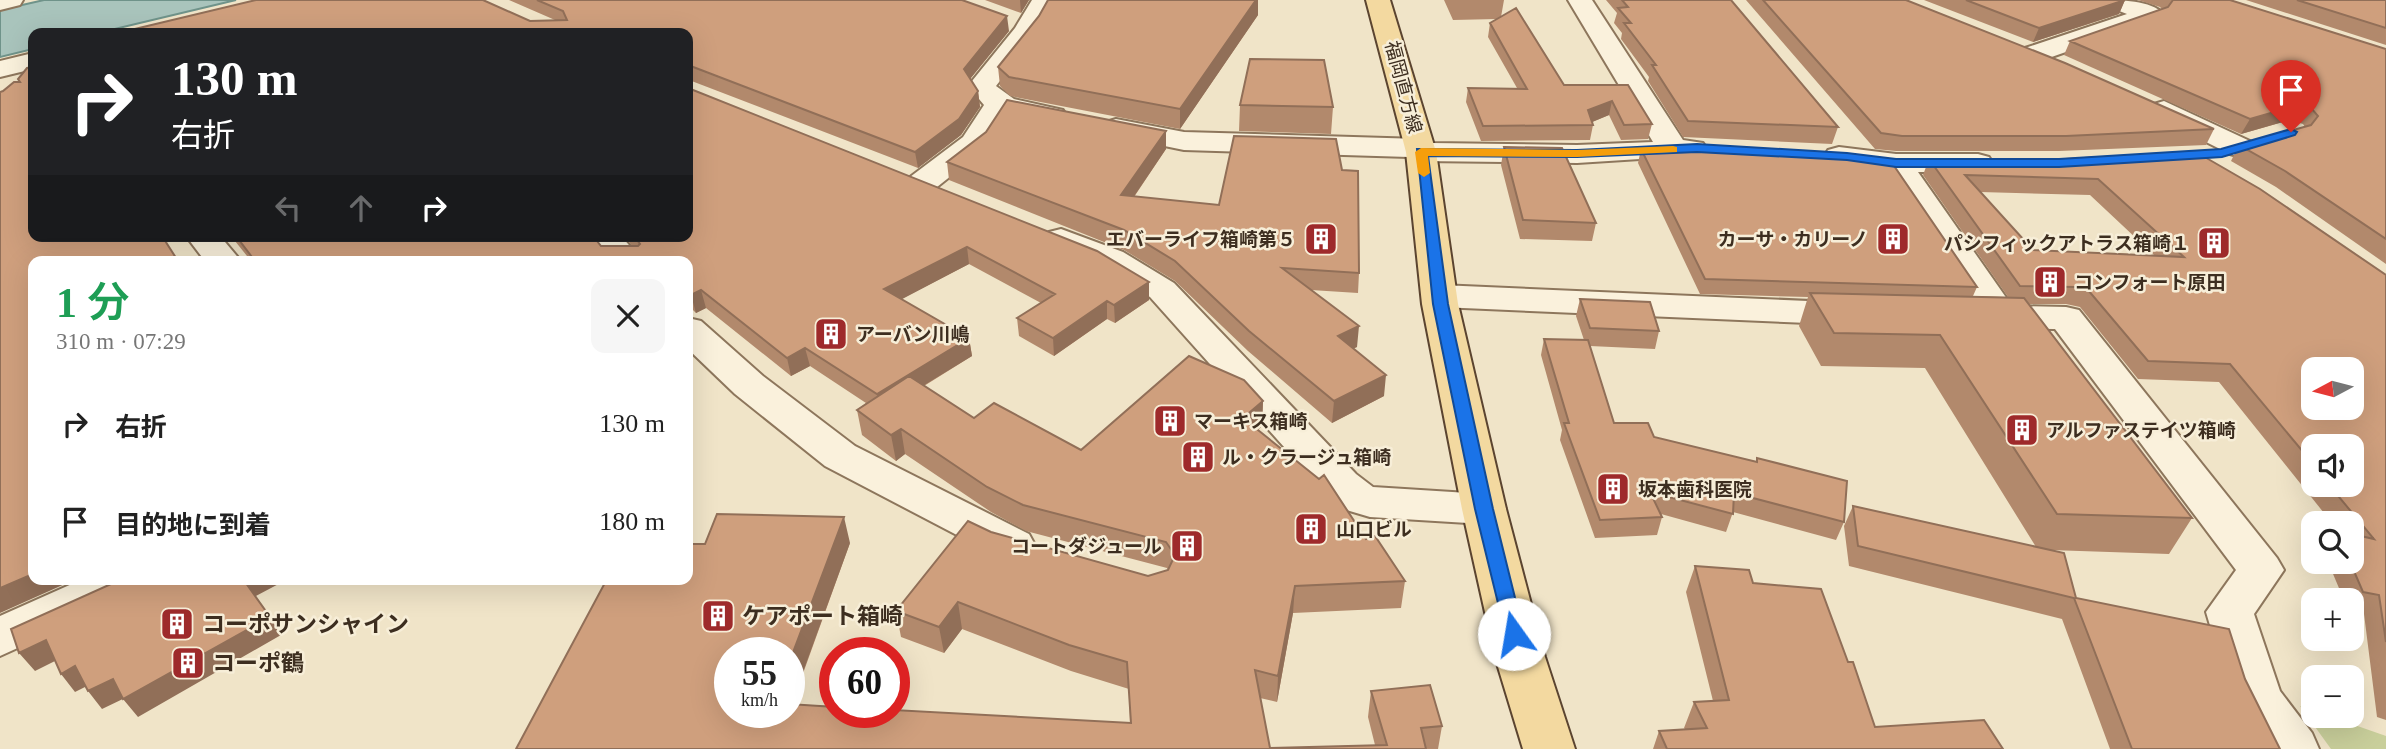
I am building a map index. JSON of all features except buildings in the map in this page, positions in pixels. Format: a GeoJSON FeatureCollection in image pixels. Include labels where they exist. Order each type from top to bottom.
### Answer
{"type":"FeatureCollection","features":[{"type":"Feature","properties":{"kind":"main road","name":"福岡直方線"},"geometry":{"type":"LineString","coordinates":[[1378,0],[1421,150],[1440,296],[1484,509],[1520,657],[1549,749]]}},
{"type":"Feature","properties":{"kind":"street"},"geometry":{"type":"LineString","coordinates":[[0,3],[11,0]]}},
{"type":"Feature","properties":{"kind":"street"},"geometry":{"type":"LineString","coordinates":[[1044,0],[1016,22],[982,86],[990,99],[1000,105],[1184,141],[1577,154],[1720,149]]}},
{"type":"Feature","properties":{"kind":"street"},"geometry":{"type":"LineString","coordinates":[[1580,0],[1673,149]]}},
{"type":"Feature","properties":{"kind":"street"},"geometry":{"type":"LineString","coordinates":[[2034,54],[2151,14],[2113,0]]}},
{"type":"Feature","properties":{"kind":"street"},"geometry":{"type":"LineString","coordinates":[[2006,42],[2069,69]]}},
{"type":"Feature","properties":{"kind":"street"},"geometry":{"type":"LineString","coordinates":[[0,69],[28,62]]}},
{"type":"Feature","properties":{"kind":"street"},"geometry":{"type":"LineString","coordinates":[[0,98],[28,76]]}},
{"type":"Feature","properties":{"kind":"street"},"geometry":{"type":"LineString","coordinates":[[2138,99],[2253,144],[2194,156],[2205,163]]}},
{"type":"Feature","properties":{"kind":"street"},"geometry":{"type":"LineString","coordinates":[[960,198],[909,178],[975,142],[986,121],[1000,105]]}},
{"type":"Feature","properties":{"kind":"street"},"geometry":{"type":"LineString","coordinates":[[1840,131],[1880,162],[2001,317]]}},
{"type":"Feature","properties":{"kind":"street"},"geometry":{"type":"LineString","coordinates":[[1807,154],[1880,162],[2004,163]]}},
{"type":"Feature","properties":{"kind":"street"},"geometry":{"type":"LineString","coordinates":[[1036,229],[1111,259],[1162,290],[1341,484],[1358,498],[1387,505],[1484,509]]}},
{"type":"Feature","properties":{"kind":"street"},"geometry":{"type":"LineString","coordinates":[[208,242],[220,256]]}},
{"type":"Feature","properties":{"kind":"street"},"geometry":{"type":"LineString","coordinates":[[608,242],[621,256]]}},
{"type":"Feature","properties":{"kind":"street"},"geometry":{"type":"LineString","coordinates":[[1440,296],[1898,316]]}},
{"type":"Feature","properties":{"kind":"street"},"geometry":{"type":"LineString","coordinates":[[1952,317],[2066,318],[2261,570],[2230,612],[2257,699],[2293,749]]}},
{"type":"Feature","properties":{"kind":"street"},"geometry":{"type":"LineString","coordinates":[[693,336],[749,385],[840,456],[1011,545],[1049,555]]}},
{"type":"Feature","properties":{"kind":"street"},"geometry":{"type":"LineString","coordinates":[[0,637],[114,585]]}},
{"type":"Feature","properties":{"kind":"green space"},"geometry":{"type":"Polygon","coordinates":[[[2316,728],[2363,728],[2386,736],[2386,749],[2331,749],[2316,728]]]}},
{"type":"Feature","properties":{"kind":"water"},"geometry":{"type":"Polygon","coordinates":[[[44,0],[236,0],[119,28],[28,28],[28,50],[0,57],[0,10],[44,0]]]}},
{"type":"Feature","properties":{"kind":"slow traffic"},"geometry":{"type":"LineString","coordinates":[[1424,173],[1421,152],[1577,154],[1673,149]]}},
{"type":"Feature","properties":{"kind":"place","name":"エバーライフ箱崎第５"},"geometry":{"type":"Point","coordinates":[1321,239]}},
{"type":"Feature","properties":{"kind":"place","name":"カーサ・カリーノ"},"geometry":{"type":"Point","coordinates":[1893,239]}},
{"type":"Feature","properties":{"kind":"place","name":"パシフィックアトラス箱崎１"},"geometry":{"type":"Point","coordinates":[2214,243]}},
{"type":"Feature","properties":{"kind":"place","name":"コンフォート原田"},"geometry":{"type":"Point","coordinates":[2050,282]}},
{"type":"Feature","properties":{"kind":"place","name":"アーバン川嶋"},"geometry":{"type":"Point","coordinates":[831,334]}},
{"type":"Feature","properties":{"kind":"place","name":"マーキス箱崎"},"geometry":{"type":"Point","coordinates":[1170,421]}},
{"type":"Feature","properties":{"kind":"place","name":"アルファステイツ箱崎"},"geometry":{"type":"Point","coordinates":[2022,430]}},
{"type":"Feature","properties":{"kind":"place","name":"ル・クラージュ箱崎"},"geometry":{"type":"Point","coordinates":[1198,457]}},
{"type":"Feature","properties":{"kind":"place","name":"坂本歯科医院"},"geometry":{"type":"Point","coordinates":[1613,489]}},
{"type":"Feature","properties":{"kind":"place","name":"山口ビル"},"geometry":{"type":"Point","coordinates":[1311,529]}},
{"type":"Feature","properties":{"kind":"place","name":"コートダジュール"},"geometry":{"type":"Point","coordinates":[1187,546]}},
{"type":"Feature","properties":{"kind":"place","name":"ケアポート箱崎"},"geometry":{"type":"Point","coordinates":[718,616]}},
{"type":"Feature","properties":{"kind":"place","name":"コーポサンシャイン"},"geometry":{"type":"Point","coordinates":[177,624]}},
{"type":"Feature","properties":{"kind":"place","name":"コーポ鶴"},"geometry":{"type":"Point","coordinates":[188,663]}},
{"type":"Feature","properties":{"kind":"route"},"geometry":{"type":"LineString","coordinates":[[1514,634],[1440,304],[1421,152],[1577,154],[1697,148],[1847,157],[1896,163],[2059,163],[2222,153],[2291,132]]}}]}
